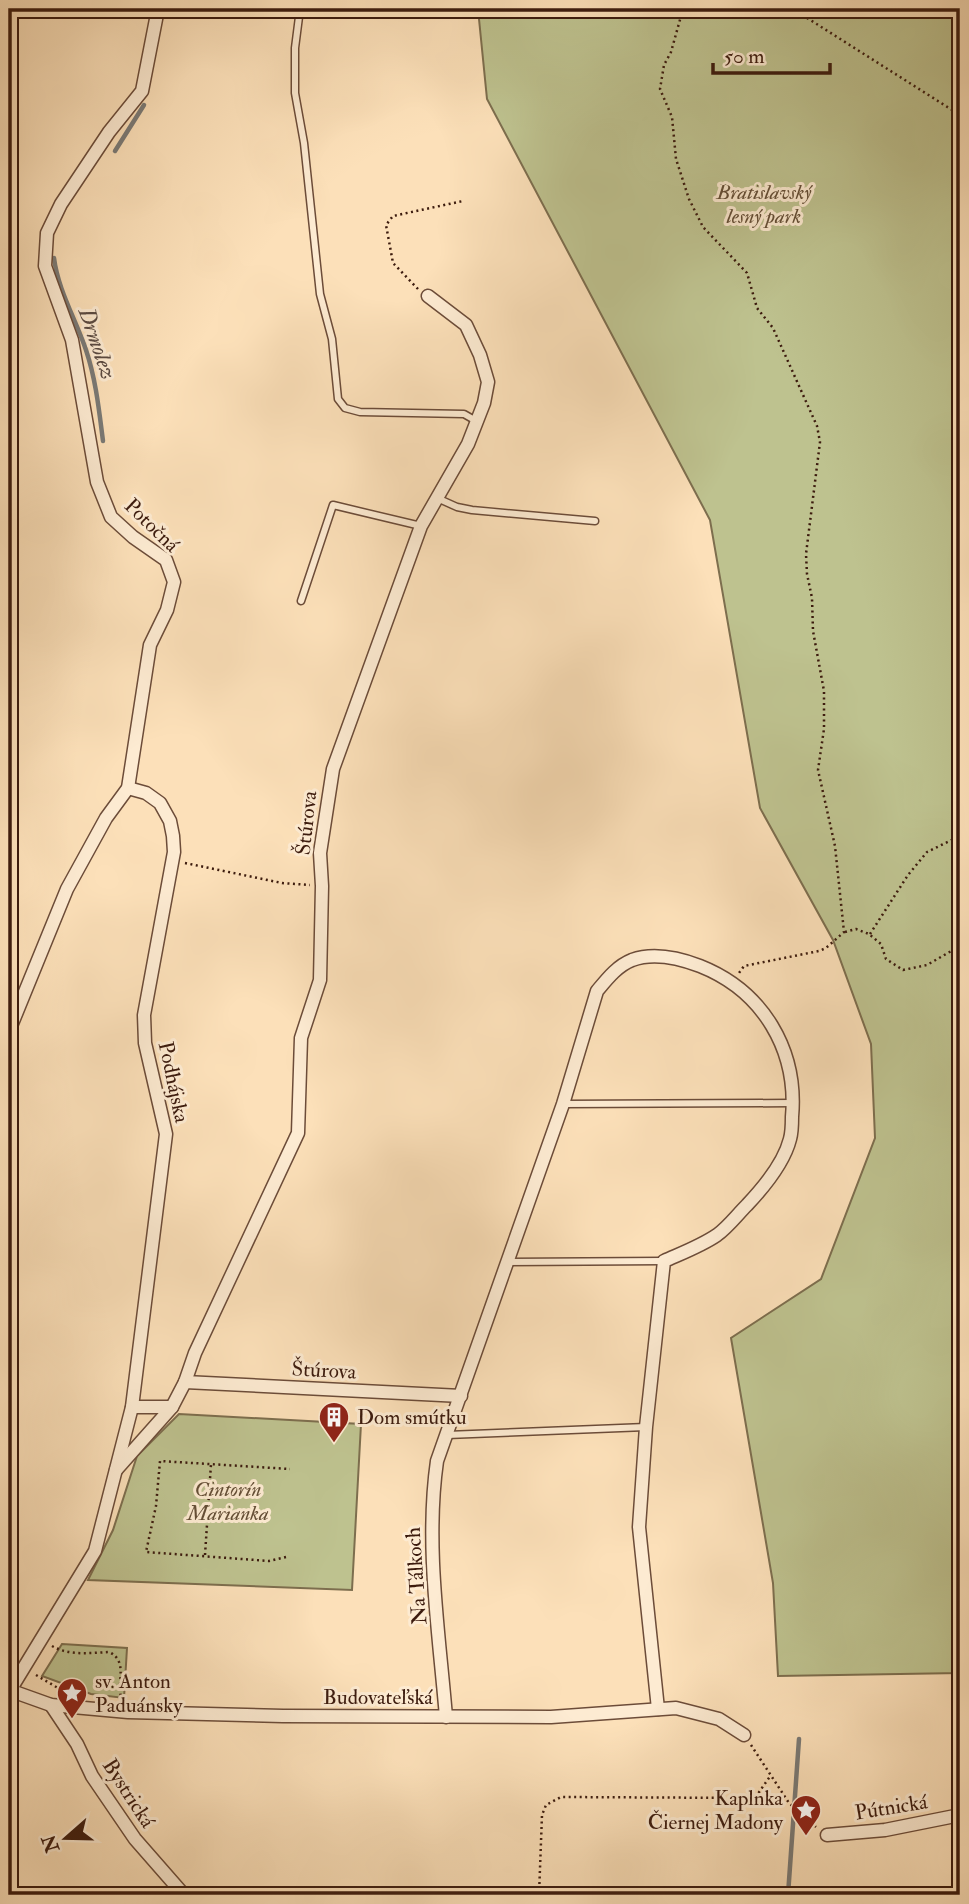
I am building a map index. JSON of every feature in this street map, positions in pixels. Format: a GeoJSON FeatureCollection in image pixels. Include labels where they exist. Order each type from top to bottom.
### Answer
{"type":"FeatureCollection","features":[{"type":"Feature","properties":{"kind":"street","name":"Potočná"},"geometry":{"type":"LineString","coordinates":[[9,1031],[67,889],[106,818],[128,788],[150,645],[167,610],[174,582],[166,560],[133,537],[111,517],[97,482],[72,340],[45,266],[47,233],[61,204],[109,132],[142,91],[158,9]]}},
{"type":"Feature","properties":{"kind":"street","name":"Štúrova"},"geometry":{"type":"LineString","coordinates":[[116,1470],[172,1407],[298,1133],[302,1038],[320,980],[320,853],[333,769],[421,526],[468,444],[478,422],[488,382],[481,355],[466,325],[428,296]]}},
{"type":"Feature","properties":{"kind":"street","name":"Podhájska"},"geometry":{"type":"LineString","coordinates":[[128,788],[146,793],[160,803],[170,821],[173,836],[172,860],[144,1015],[145,1043],[166,1134],[132,1408]]}},
{"type":"Feature","properties":{"kind":"street","name":"Na Tálkoch"},"geometry":{"type":"LineString","coordinates":[[446,1717],[431,1500],[437,1461],[563,1104],[597,992],[622,965],[634,960],[677,957],[711,971],[732,985],[751,1000],[770,1021],[785,1048],[793,1076],[794,1102],[790,1139],[778,1166],[760,1191],[719,1234],[664,1261]]}},
{"type":"Feature","properties":{"kind":"street"},"geometry":{"type":"LineString","coordinates":[[658,1709],[639,1527],[646,1427],[664,1261]]}},
{"type":"Feature","properties":{"kind":"street","name":"Štúrova"},"geometry":{"type":"LineString","coordinates":[[185,1382],[461,1396]]}},
{"type":"Feature","properties":{"kind":"street"},"geometry":{"type":"LineString","coordinates":[[132,1408],[172,1407]]}},
{"type":"Feature","properties":{"kind":"street","name":"Štúrova"},"geometry":{"type":"LineString","coordinates":[[9,1691],[94,1551],[132,1408]]}},
{"type":"Feature","properties":{"kind":"street","name":"Budovateľská"},"geometry":{"type":"LineString","coordinates":[[9,1691],[51,1704],[128,1712],[551,1717],[676,1708],[719,1719],[744,1735]]}},
{"type":"Feature","properties":{"kind":"street","name":"Bystrická"},"geometry":{"type":"LineString","coordinates":[[51,1704],[77,1744],[92,1776],[135,1839],[184,1895]]}},
{"type":"Feature","properties":{"kind":"street","name":"Pútnická"},"geometry":{"type":"LineString","coordinates":[[827,1835],[885,1830],[960,1815]]}},
{"type":"Feature","properties":{"kind":"lane"},"geometry":{"type":"LineString","coordinates":[[300,9],[295,48],[295,93],[304,142],[320,294],[332,339],[338,399],[345,408],[360,412],[464,414],[478,422]]}},
{"type":"Feature","properties":{"kind":"lane"},"geometry":{"type":"LineString","coordinates":[[437,498],[472,510],[595,521]]}},
{"type":"Feature","properties":{"kind":"lane"},"geometry":{"type":"LineString","coordinates":[[301,601],[334,505],[421,526]]}},
{"type":"Feature","properties":{"kind":"lane"},"geometry":{"type":"LineString","coordinates":[[563,1104],[794,1102]]}},
{"type":"Feature","properties":{"kind":"lane","name":"Na Tálkoch"},"geometry":{"type":"LineString","coordinates":[[507,1262],[664,1261]]}},
{"type":"Feature","properties":{"kind":"lane"},"geometry":{"type":"LineString","coordinates":[[447,1435],[646,1427]]}},
{"type":"Feature","properties":{"kind":"path"},"geometry":{"type":"LineString","coordinates":[[683,9],[671,52],[664,65],[660,89],[672,117],[676,159],[703,227],[747,273],[757,308],[773,328],[810,407],[819,434],[806,554],[813,631],[824,691],[824,729],[818,770],[835,846],[845,932]]}},
{"type":"Feature","properties":{"kind":"path"},"geometry":{"type":"LineString","coordinates":[[793,9],[960,115]]}},
{"type":"Feature","properties":{"kind":"path"},"geometry":{"type":"LineString","coordinates":[[428,296],[413,286],[393,263],[386,225],[393,216],[463,201]]}},
{"type":"Feature","properties":{"kind":"path"},"geometry":{"type":"LineString","coordinates":[[869,934],[908,875],[927,852],[960,836]]}},
{"type":"Feature","properties":{"kind":"path"},"geometry":{"type":"LineString","coordinates":[[172,860],[282,883],[322,886]]}},
{"type":"Feature","properties":{"kind":"path"},"geometry":{"type":"LineString","coordinates":[[732,985],[744,966],[819,951],[827,948],[845,932],[856,929],[869,934],[881,944],[886,959],[903,970],[927,965],[960,946]]}},
{"type":"Feature","properties":{"kind":"path"},"geometry":{"type":"LineString","coordinates":[[286,1558],[269,1561],[146,1552],[156,1506],[160,1461],[290,1469]]}},
{"type":"Feature","properties":{"kind":"path"},"geometry":{"type":"LineString","coordinates":[[205,1556],[211,1464]]}},
{"type":"Feature","properties":{"kind":"path"},"geometry":{"type":"LineString","coordinates":[[44,1635],[51,1645],[60,1650],[109,1653],[119,1659],[121,1665],[118,1687],[128,1712]]}},
{"type":"Feature","properties":{"kind":"path"},"geometry":{"type":"LineString","coordinates":[[24,1667],[69,1695]]}},
{"type":"Feature","properties":{"kind":"path"},"geometry":{"type":"LineString","coordinates":[[744,1735],[789,1803],[801,1816],[827,1835]]}},
{"type":"Feature","properties":{"kind":"path"},"geometry":{"type":"LineString","coordinates":[[539,1895],[542,1815],[546,1805],[561,1797],[755,1798],[771,1775]]}},
{"type":"Feature","properties":{"kind":"green space","name":"Bratislavský lesný park"},"geometry":{"type":"Polygon","coordinates":[[[478,9],[960,9],[960,1673],[778,1676],[773,1583],[731,1338],[821,1279],[875,1138],[871,1044],[833,940],[760,808],[710,520],[487,99],[478,9]]]}},
{"type":"Feature","properties":{"kind":"green space","name":"Cintorín Marianka"},"geometry":{"type":"Polygon","coordinates":[[[179,1414],[361,1424],[352,1590],[88,1580],[113,1530],[137,1456],[179,1414]]]}},
{"type":"Feature","properties":{"kind":"green space"},"geometry":{"type":"Polygon","coordinates":[[[62,1644],[127,1648],[124,1698],[91,1694],[42,1676],[62,1644]]]}},
{"type":"Feature","properties":{"kind":"waterway","name":"Drmolez"},"geometry":{"type":"LineString","coordinates":[[115,151],[144,105]]}},
{"type":"Feature","properties":{"kind":"waterway","name":"Drmolez"},"geometry":{"type":"LineString","coordinates":[[54,258],[63,293],[89,361],[103,441]]}},
{"type":"Feature","properties":{"kind":"waterway"},"geometry":{"type":"LineString","coordinates":[[788,1895],[799,1739]]}},
{"type":"Feature","properties":{"kind":"place","name":"Dom smútku"},"geometry":{"type":"Point","coordinates":[334,1444]}},
{"type":"Feature","properties":{"kind":"place","name":"sv. Anton Paduánsky"},"geometry":{"type":"Point","coordinates":[72,1720]}},
{"type":"Feature","properties":{"kind":"place","name":"Kaplnka Čiernej Madony"},"geometry":{"type":"Point","coordinates":[806,1837]}}]}
